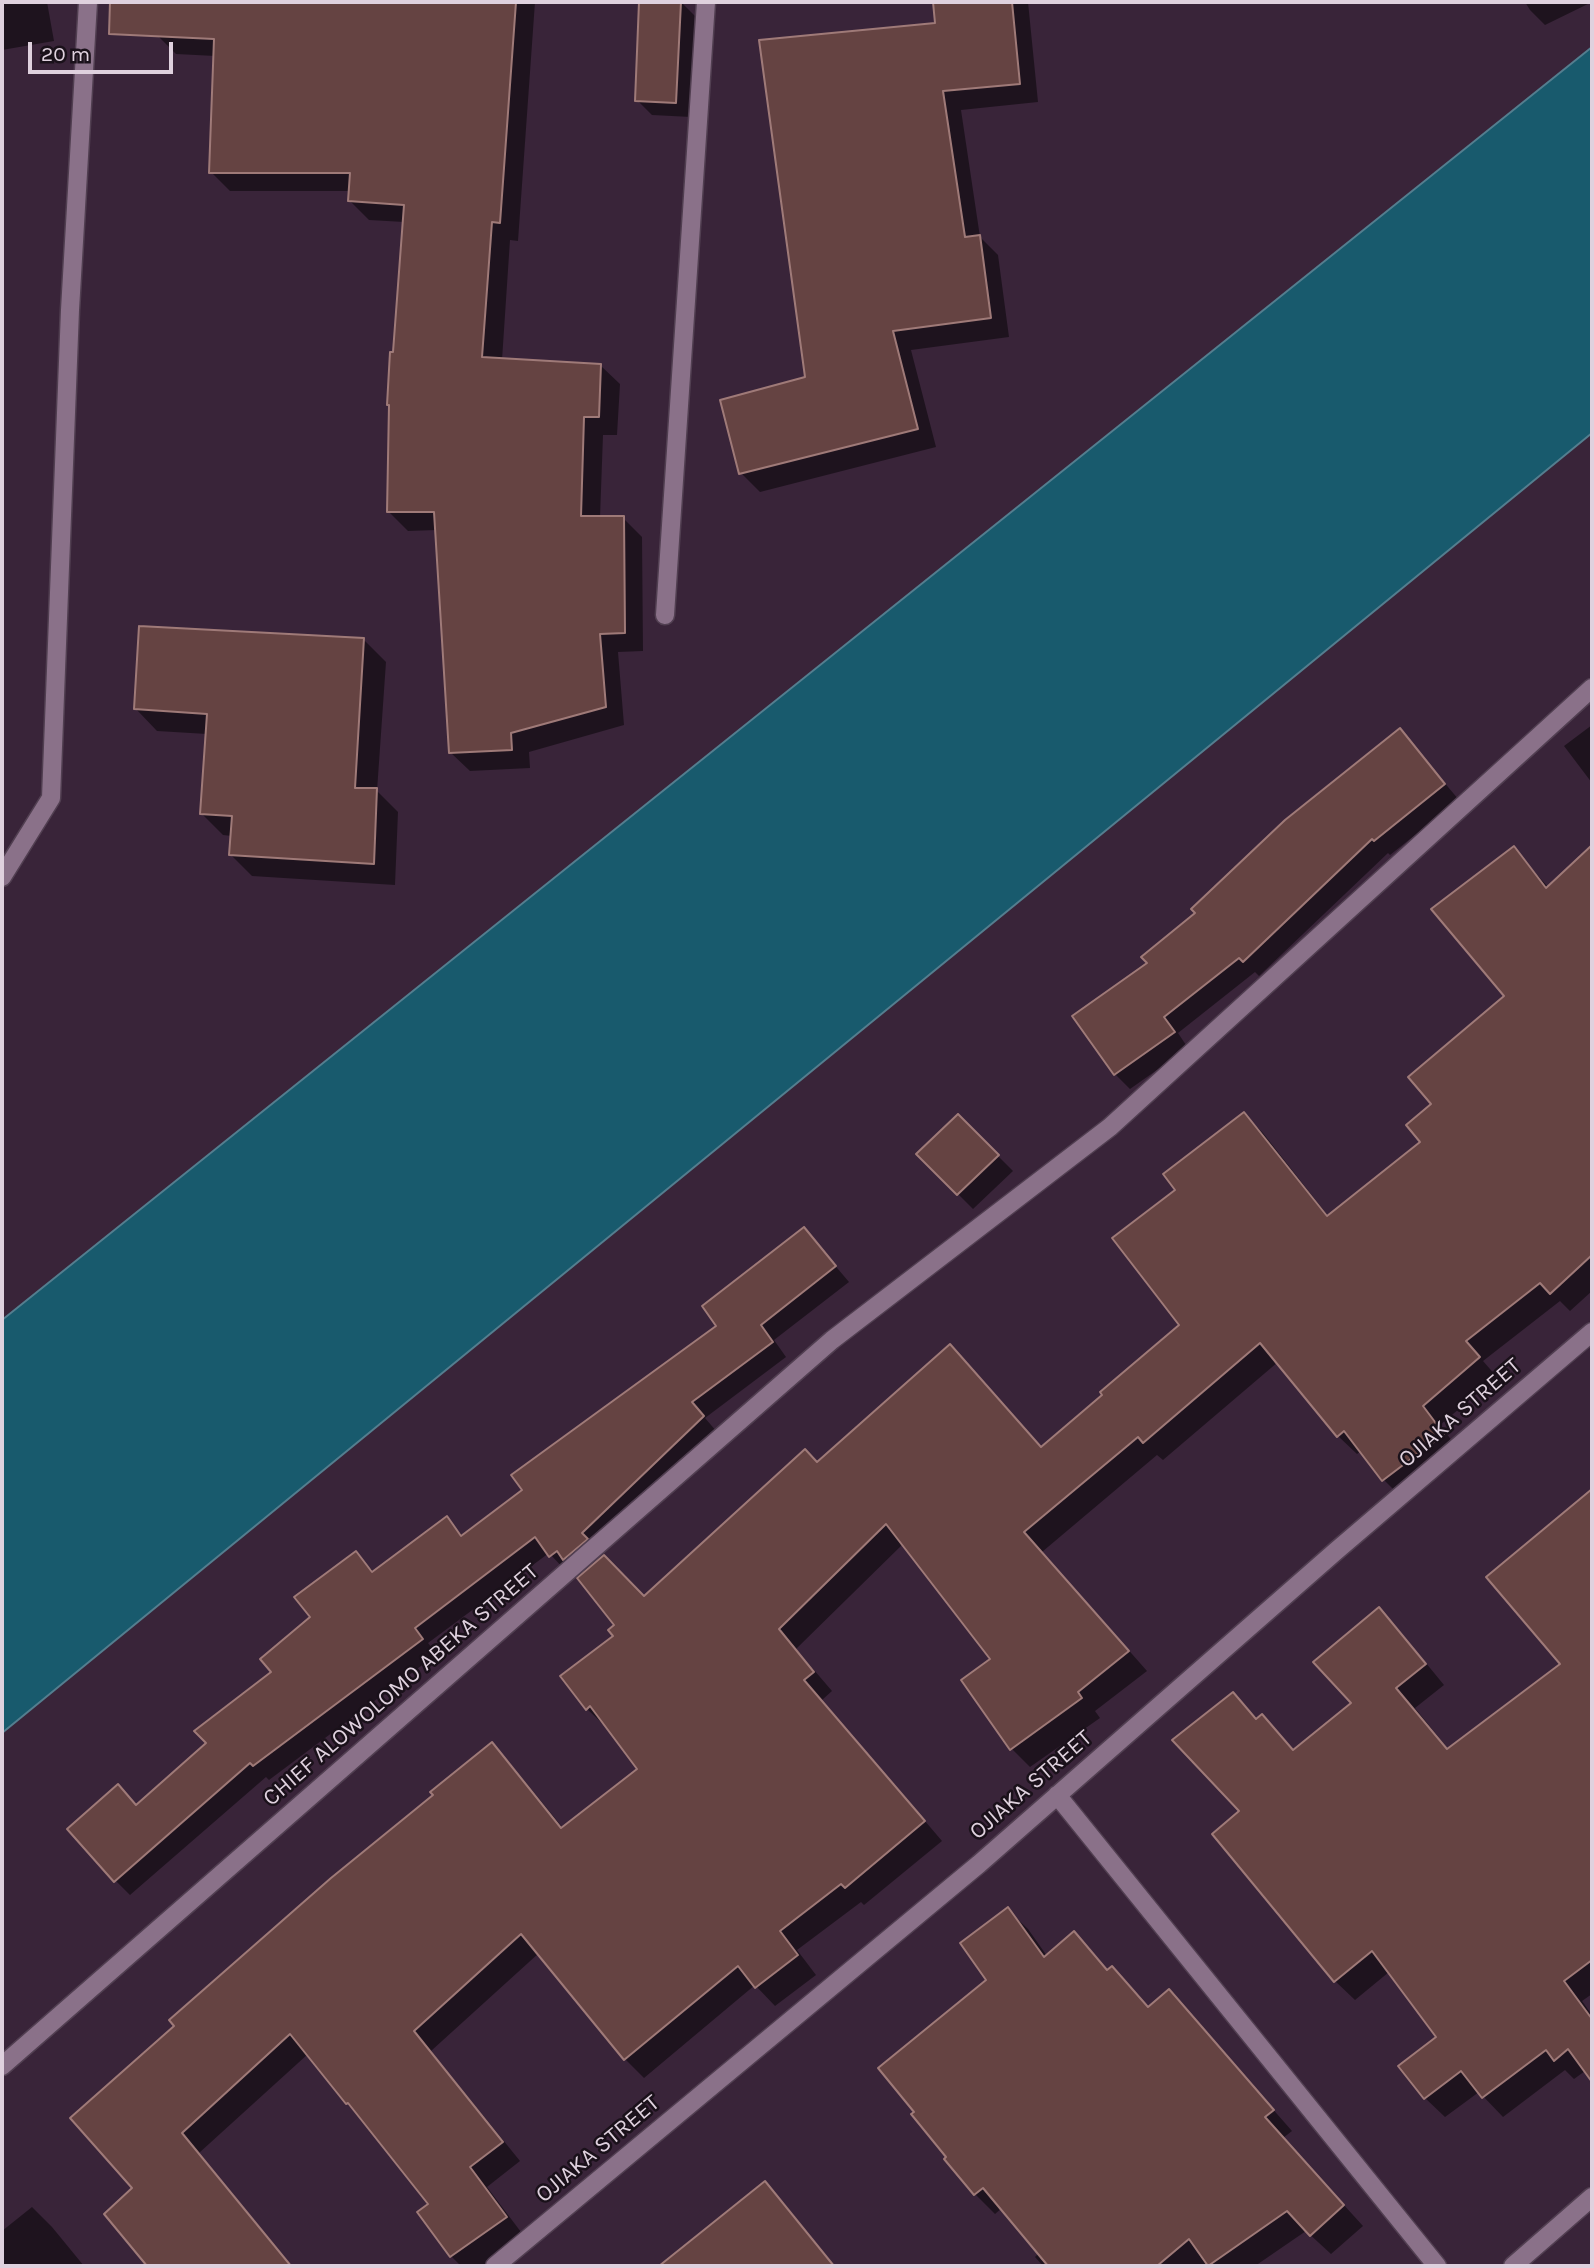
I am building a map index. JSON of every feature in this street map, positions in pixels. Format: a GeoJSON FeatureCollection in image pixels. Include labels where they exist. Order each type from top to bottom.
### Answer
{"type":"FeatureCollection","features":[{"type":"Feature","properties":{"kind":"street"},"geometry":{"type":"LineString","coordinates":[[2,877],[51,798],[70,310],[88,2]]}},
{"type":"Feature","properties":{"kind":"street"},"geometry":{"type":"LineString","coordinates":[[665,615],[706,2]]}},
{"type":"Feature","properties":{"kind":"street","name":"CHIEF ALOWOLOMO ABEKA STREET"},"geometry":{"type":"LineString","coordinates":[[2,2066],[832,1340],[1110,1127],[1592,688]]}},
{"type":"Feature","properties":{"kind":"street","name":"OJIAKA STREET"},"geometry":{"type":"LineString","coordinates":[[495,2266],[979,1864],[1336,1551],[1592,1332]]}},
{"type":"Feature","properties":{"kind":"street"},"geometry":{"type":"LineString","coordinates":[[1057,1795],[1437,2266]]}},
{"type":"Feature","properties":{"kind":"street"},"geometry":{"type":"LineString","coordinates":[[1513,2266],[1592,2197]]}},
{"type":"Feature","properties":{"kind":"water"},"geometry":{"type":"Polygon","coordinates":[[[1592,47],[1592,433],[2,1733],[2,1320],[1592,47]]]}},
{"type":"Feature","properties":{"kind":"building"},"geometry":{"type":"Polygon","coordinates":[[[110,2],[516,2],[500,223],[492,222],[482,357],[601,364],[599,417],[584,417],[581,516],[624,516],[625,633],[600,634],[606,707],[511,733],[512,750],[449,753],[434,512],[387,512],[387,405],[404,205],[348,201],[350,173],[209,173],[214,39],[109,34],[110,2]]]}},
{"type":"Feature","properties":{"kind":"building"},"geometry":{"type":"Polygon","coordinates":[[[639,2],[681,2],[676,103],[635,101],[639,2]]]}},
{"type":"Feature","properties":{"kind":"building"},"geometry":{"type":"Polygon","coordinates":[[[933,2],[1012,2],[1020,84],[943,91],[965,237],[980,235],[991,318],[893,331],[918,429],[739,474],[720,400],[805,377],[759,40],[935,23],[933,2]]]}},
{"type":"Feature","properties":{"kind":"building"},"geometry":{"type":"Polygon","coordinates":[[[139,626],[364,638],[355,788],[377,788],[374,864],[229,855],[232,816],[200,814],[207,714],[134,709],[139,626]]]}},
{"type":"Feature","properties":{"kind":"building"},"geometry":{"type":"Polygon","coordinates":[[[1400,728],[1445,784],[1374,841],[1372,839],[1243,962],[1239,958],[1164,1017],[1175,1032],[1114,1075],[1072,1016],[1147,963],[1141,957],[1195,913],[1191,909],[1285,820],[1400,728]]]}},
{"type":"Feature","properties":{"kind":"building"},"geometry":{"type":"Polygon","coordinates":[[[1592,845],[1592,1255],[1550,1294],[1540,1283],[1466,1341],[1480,1357],[1423,1406],[1444,1434],[1382,1481],[1344,1431],[1337,1437],[1260,1343],[1143,1443],[1138,1437],[1024,1532],[1129,1651],[1078,1692],[1082,1698],[1010,1750],[961,1680],[990,1659],[886,1524],[779,1629],[814,1672],[804,1680],[925,1821],[845,1888],[841,1884],[780,1931],[798,1955],[755,1988],[738,1966],[624,2060],[521,1934],[414,2031],[503,2142],[470,2167],[507,2217],[450,2257],[417,2212],[428,2204],[290,2034],[182,2133],[291,2266],[147,2266],[104,2214],[132,2188],[70,2118],[174,2026],[169,2020],[331,1878],[433,1795],[430,1792],[492,1742],[561,1828],[637,1769],[590,1706],[586,1710],[560,1676],[613,1636],[608,1630],[614,1625],[577,1578],[604,1555],[644,1596],[805,1449],[817,1462],[950,1344],[1041,1447],[1102,1395],[1100,1392],[1179,1325],[1112,1238],[1175,1190],[1163,1174],[1244,1112],[1327,1216],[1420,1142],[1406,1125],[1431,1104],[1408,1077],[1504,996],[1431,909],[1514,846],[1546,888],[1592,845]]]}},
{"type":"Feature","properties":{"kind":"building"},"geometry":{"type":"Polygon","coordinates":[[[958,1114],[999,1155],[957,1195],[916,1154],[958,1114]]]}},
{"type":"Feature","properties":{"kind":"building"},"geometry":{"type":"Polygon","coordinates":[[[804,1227],[836,1266],[761,1325],[773,1342],[692,1402],[704,1416],[582,1533],[588,1539],[563,1560],[557,1551],[549,1557],[535,1537],[415,1628],[423,1639],[253,1766],[250,1763],[114,1882],[67,1829],[118,1784],[136,1805],[206,1743],[194,1731],[271,1672],[260,1659],[310,1617],[294,1597],[356,1551],[372,1572],[447,1516],[461,1536],[522,1490],[511,1475],[716,1326],[702,1306],[804,1227]]]}},
{"type":"Feature","properties":{"kind":"building"},"geometry":{"type":"Polygon","coordinates":[[[1592,1489],[1592,1960],[1564,1981],[1592,2019],[1592,2082],[1568,2049],[1554,2061],[1546,2050],[1482,2098],[1461,2071],[1424,2099],[1398,2066],[1436,2037],[1372,1951],[1334,1982],[1212,1834],[1239,1811],[1172,1740],[1233,1692],[1256,1719],[1262,1714],[1293,1750],[1351,1703],[1313,1662],[1379,1607],[1426,1664],[1396,1688],[1447,1749],[1560,1664],[1486,1577],[1592,1489]]]}},
{"type":"Feature","properties":{"kind":"building"},"geometry":{"type":"Polygon","coordinates":[[[1008,1907],[1044,1957],[1074,1931],[1107,1970],[1112,1966],[1148,2007],[1169,1989],[1274,2110],[1265,2117],[1344,2205],[1310,2236],[1287,2211],[1208,2266],[1189,2239],[1157,2266],[1048,2266],[983,2188],[974,2195],[944,2159],[946,2157],[911,2114],[914,2112],[878,2068],[986,1980],[960,1943],[1008,1907]]]}},
{"type":"Feature","properties":{"kind":"building"},"geometry":{"type":"Polygon","coordinates":[[[765,2181],[834,2266],[659,2266],[765,2181]]]}}]}
